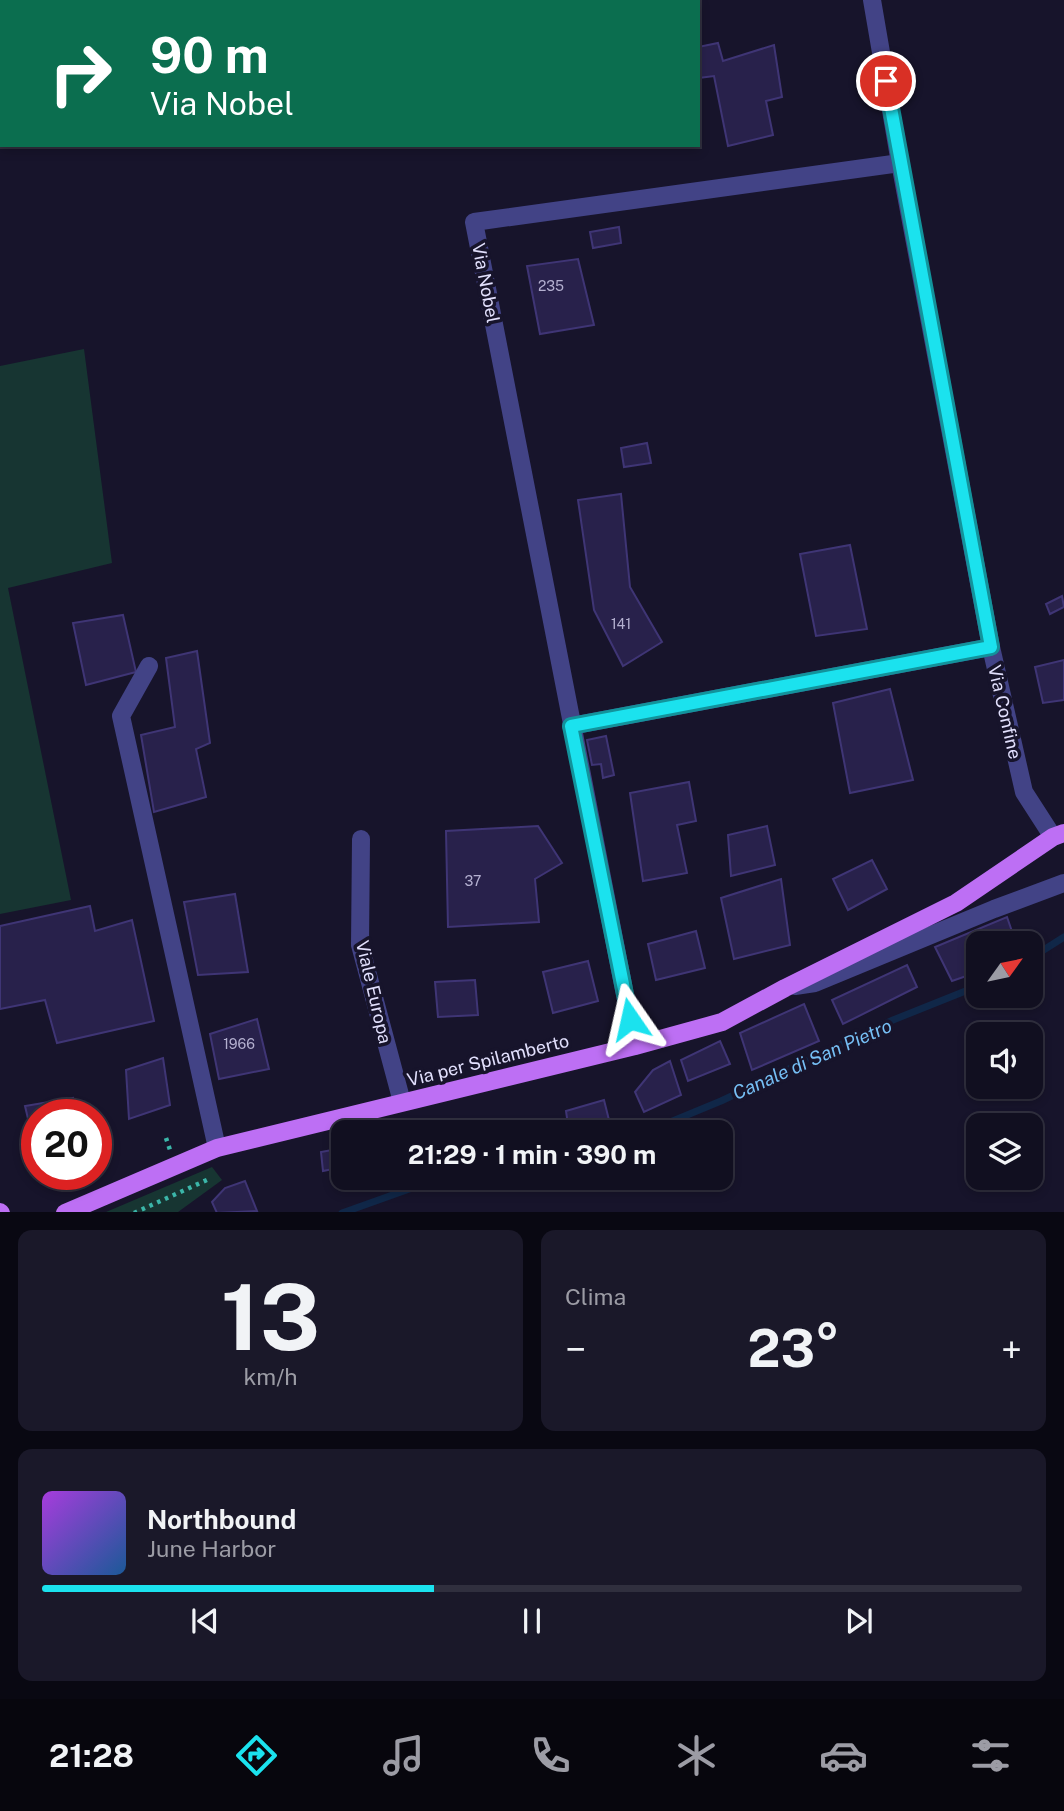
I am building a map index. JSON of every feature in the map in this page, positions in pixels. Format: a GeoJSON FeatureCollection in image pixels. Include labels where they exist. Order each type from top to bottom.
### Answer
{"type":"FeatureCollection","features":[{"type":"Feature","properties":{"kind":"main road","name":"Via per Spilamberto"},"geometry":{"type":"LineString","coordinates":[[67,1212],[217,1148],[722,1022],[956,903],[1059,835]]}},
{"type":"Feature","properties":{"kind":"street","name":"Via Confine"},"geometry":{"type":"LineString","coordinates":[[872,0],[991,647],[1024,792],[1059,835]]}},
{"type":"Feature","properties":{"kind":"street","name":"Via Nobel"},"geometry":{"type":"LineString","coordinates":[[635,1045],[474,222],[900,163]]}},
{"type":"Feature","properties":{"kind":"street"},"geometry":{"type":"LineString","coordinates":[[571,726],[991,647]]}},
{"type":"Feature","properties":{"kind":"street"},"geometry":{"type":"LineString","coordinates":[[149,666],[121,716],[217,1148]]}},
{"type":"Feature","properties":{"kind":"street","name":"Viale Europa"},"geometry":{"type":"LineString","coordinates":[[361,838],[360,945],[402,1102]]}},
{"type":"Feature","properties":{"kind":"street"},"geometry":{"type":"LineString","coordinates":[[785,988],[815,983],[1064,883]]}},
{"type":"Feature","properties":{"kind":"path"},"geometry":{"type":"LineString","coordinates":[[136,1212],[209,1179]]}},
{"type":"Feature","properties":{"kind":"green space"},"geometry":{"type":"Polygon","coordinates":[[[84,349],[112,563],[8,588],[71,900],[0,914],[0,366],[84,349]]]}},
{"type":"Feature","properties":{"kind":"green space"},"geometry":{"type":"Polygon","coordinates":[[[212,1167],[222,1180],[178,1212],[106,1212],[212,1167]]]}},
{"type":"Feature","properties":{"kind":"building"},"geometry":{"type":"Polygon","coordinates":[[[718,43],[723,61],[774,45],[782,97],[766,101],[773,135],[728,146],[714,76],[700,78],[700,47],[718,43]]]}},
{"type":"Feature","properties":{"kind":"building"},"geometry":{"type":"Polygon","coordinates":[[[619,227],[621,243],[593,248],[590,232],[619,227]]]}},
{"type":"Feature","properties":{"kind":"building"},"geometry":{"type":"Polygon","coordinates":[[[578,259],[594,325],[540,334],[527,266],[578,259]]]}},
{"type":"Feature","properties":{"kind":"building"},"geometry":{"type":"Polygon","coordinates":[[[647,443],[651,463],[624,467],[621,448],[647,443]]]}},
{"type":"Feature","properties":{"kind":"building"},"geometry":{"type":"Polygon","coordinates":[[[621,494],[630,587],[662,642],[623,666],[594,610],[578,500],[621,494]]]}},
{"type":"Feature","properties":{"kind":"building"},"geometry":{"type":"Polygon","coordinates":[[[850,545],[867,629],[816,636],[800,554],[850,545]]]}},
{"type":"Feature","properties":{"kind":"building"},"geometry":{"type":"Polygon","coordinates":[[[1062,596],[1064,607],[1050,614],[1046,604],[1062,596]]]}},
{"type":"Feature","properties":{"kind":"building"},"geometry":{"type":"Polygon","coordinates":[[[123,615],[136,672],[86,685],[73,623],[123,615]]]}},
{"type":"Feature","properties":{"kind":"building"},"geometry":{"type":"Polygon","coordinates":[[[197,651],[210,743],[196,749],[206,797],[154,812],[141,735],[175,727],[166,658],[197,651]]]}},
{"type":"Feature","properties":{"kind":"building"},"geometry":{"type":"Polygon","coordinates":[[[1064,660],[1064,700],[1043,703],[1035,667],[1064,660]]]}},
{"type":"Feature","properties":{"kind":"building"},"geometry":{"type":"Polygon","coordinates":[[[890,689],[913,780],[850,793],[833,703],[890,689]]]}},
{"type":"Feature","properties":{"kind":"building"},"geometry":{"type":"Polygon","coordinates":[[[606,736],[614,775],[603,778],[601,764],[592,765],[587,740],[606,736]]]}},
{"type":"Feature","properties":{"kind":"building"},"geometry":{"type":"Polygon","coordinates":[[[689,782],[696,821],[677,825],[687,873],[643,881],[630,793],[689,782]]]}},
{"type":"Feature","properties":{"kind":"building"},"geometry":{"type":"Polygon","coordinates":[[[538,826],[562,863],[535,879],[539,922],[448,927],[446,831],[538,826]]]}},
{"type":"Feature","properties":{"kind":"building"},"geometry":{"type":"Polygon","coordinates":[[[767,826],[775,865],[731,876],[728,835],[767,826]]]}},
{"type":"Feature","properties":{"kind":"building"},"geometry":{"type":"Polygon","coordinates":[[[872,860],[887,889],[848,910],[833,879],[872,860]]]}},
{"type":"Feature","properties":{"kind":"building"},"geometry":{"type":"Polygon","coordinates":[[[781,879],[790,945],[734,959],[721,898],[781,879]]]}},
{"type":"Feature","properties":{"kind":"building"},"geometry":{"type":"Polygon","coordinates":[[[235,894],[248,972],[198,975],[184,902],[235,894]]]}},
{"type":"Feature","properties":{"kind":"building"},"geometry":{"type":"Polygon","coordinates":[[[90,906],[95,931],[132,920],[154,1021],[57,1043],[45,1000],[0,1009],[0,926],[90,906]]]}},
{"type":"Feature","properties":{"kind":"building"},"geometry":{"type":"Polygon","coordinates":[[[1007,917],[1012,931],[973,931],[1007,917]]]}},
{"type":"Feature","properties":{"kind":"building"},"geometry":{"type":"Polygon","coordinates":[[[696,931],[705,968],[656,980],[648,944],[696,931]]]}},
{"type":"Feature","properties":{"kind":"building"},"geometry":{"type":"Polygon","coordinates":[[[966,934],[966,976],[952,981],[935,947],[966,934]]]}},
{"type":"Feature","properties":{"kind":"building"},"geometry":{"type":"Polygon","coordinates":[[[588,961],[598,1001],[553,1013],[543,972],[588,961]]]}},
{"type":"Feature","properties":{"kind":"building"},"geometry":{"type":"Polygon","coordinates":[[[907,965],[917,987],[843,1024],[832,1000],[907,965]]]}},
{"type":"Feature","properties":{"kind":"building"},"geometry":{"type":"Polygon","coordinates":[[[475,980],[478,1015],[438,1017],[435,982],[475,980]]]}},
{"type":"Feature","properties":{"kind":"building"},"geometry":{"type":"Polygon","coordinates":[[[804,1004],[819,1041],[752,1070],[740,1033],[804,1004]]]}},
{"type":"Feature","properties":{"kind":"building"},"geometry":{"type":"Polygon","coordinates":[[[257,1019],[269,1069],[219,1079],[210,1034],[257,1019]]]}},
{"type":"Feature","properties":{"kind":"building"},"geometry":{"type":"Polygon","coordinates":[[[720,1041],[730,1064],[688,1081],[681,1060],[720,1041]]]}},
{"type":"Feature","properties":{"kind":"building"},"geometry":{"type":"Polygon","coordinates":[[[163,1058],[170,1105],[129,1119],[126,1070],[163,1058]]]}},
{"type":"Feature","properties":{"kind":"building"},"geometry":{"type":"Polygon","coordinates":[[[670,1061],[681,1095],[644,1112],[635,1092],[653,1070],[670,1061]]]}},
{"type":"Feature","properties":{"kind":"building"},"geometry":{"type":"Polygon","coordinates":[[[604,1100],[609,1120],[567,1120],[566,1111],[604,1100]]]}},
{"type":"Feature","properties":{"kind":"building"},"geometry":{"type":"Polygon","coordinates":[[[331,1150],[331,1169],[323,1171],[321,1152],[331,1150]]]}},
{"type":"Feature","properties":{"kind":"building"},"geometry":{"type":"Polygon","coordinates":[[[245,1181],[257,1211],[217,1212],[212,1202],[225,1188],[245,1181]]]}},
{"type":"Feature","properties":{"kind":"waterway","name":"Canale di San Pietro"},"geometry":{"type":"LineString","coordinates":[[1043,950],[1064,937]]}},
{"type":"Feature","properties":{"kind":"waterway","name":"Canale di San Pietro"},"geometry":{"type":"LineString","coordinates":[[675,1120],[893,1020],[966,991]]}},
{"type":"Feature","properties":{"kind":"waterway","name":"Canale di San Pietro"},"geometry":{"type":"LineString","coordinates":[[345,1212],[406,1190]]}},
{"type":"Feature","properties":{"kind":"route"},"geometry":{"type":"LineString","coordinates":[[630,1019],[571,726],[991,647],[886,81]]}}]}
